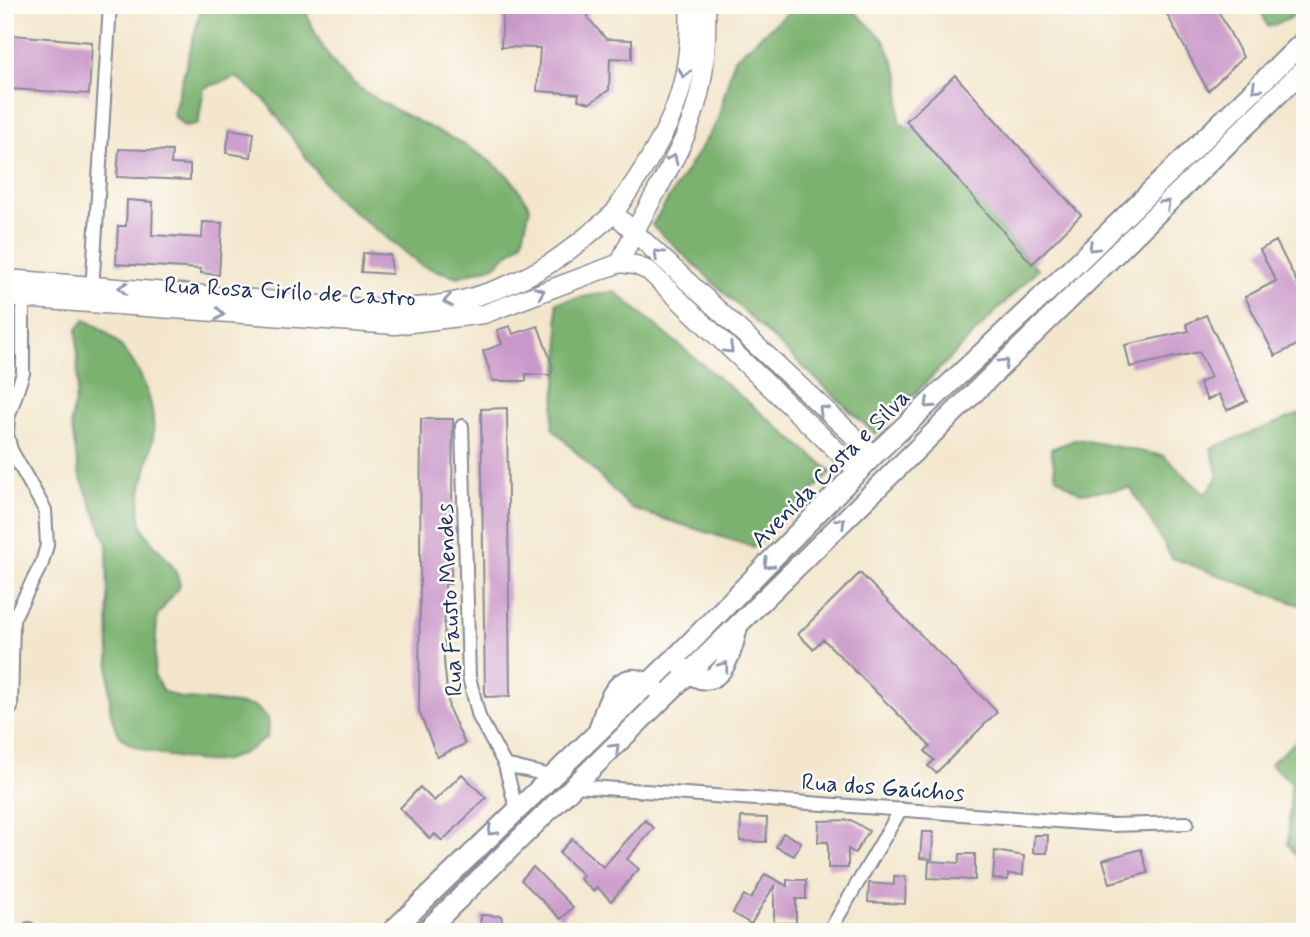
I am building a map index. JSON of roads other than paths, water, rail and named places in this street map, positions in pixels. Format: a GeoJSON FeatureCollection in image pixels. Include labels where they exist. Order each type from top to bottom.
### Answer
{"type":"FeatureCollection","features":[{"type":"Feature","properties":{"kind":"main road"},"geometry":{"type":"LineString","coordinates":[[5,279],[92,294],[341,315],[478,296],[535,274],[561,259],[614,213],[661,144],[675,111],[686,65],[689,5]]}},
{"type":"Feature","properties":{"kind":"main road"},"geometry":{"type":"LineString","coordinates":[[706,5],[707,52],[697,104],[674,160],[633,230],[620,263],[649,271],[859,472]]}},
{"type":"Feature","properties":{"kind":"main road","name":"Avenida Costa e Silva"},"geometry":{"type":"LineString","coordinates":[[648,683],[874,456],[1068,272],[1305,40]]}},
{"type":"Feature","properties":{"kind":"main road","name":"Avenida Costa e Silva"},"geometry":{"type":"LineString","coordinates":[[690,675],[712,678],[720,673],[731,656],[737,629],[832,530],[1305,68]]}},
{"type":"Feature","properties":{"kind":"main road"},"geometry":{"type":"LineString","coordinates":[[614,213],[874,456]]}},
{"type":"Feature","properties":{"kind":"main road","name":"Rua Rosa Cirilo de Castro"},"geometry":{"type":"LineString","coordinates":[[341,315],[405,325],[484,314],[620,263]]}},
{"type":"Feature","properties":{"kind":"main road"},"geometry":{"type":"LineString","coordinates":[[14,297],[92,294]]}},
{"type":"Feature","properties":{"kind":"main road"},"geometry":{"type":"LineString","coordinates":[[478,296],[484,314]]}},
{"type":"Feature","properties":{"kind":"main road"},"geometry":{"type":"LineString","coordinates":[[425,932],[690,675],[682,667],[683,650]]}},
{"type":"Feature","properties":{"kind":"main road"},"geometry":{"type":"LineString","coordinates":[[391,932],[516,808],[598,732],[614,688],[631,681],[648,683],[658,691],[659,705]]}},
{"type":"Feature","properties":{"kind":"street"},"geometry":{"type":"LineString","coordinates":[[92,294],[110,5]]}},
{"type":"Feature","properties":{"kind":"street"},"geometry":{"type":"LineString","coordinates":[[11,708],[13,619],[42,563],[47,545],[45,510],[11,450],[7,435],[8,418],[23,373],[14,297]]}},
{"type":"Feature","properties":{"kind":"street","name":"Rua Fausto Mendes"},"geometry":{"type":"LineString","coordinates":[[462,426],[470,677],[479,717],[505,765],[516,808]]}},
{"type":"Feature","properties":{"kind":"street"},"geometry":{"type":"LineString","coordinates":[[505,765],[551,776]]}},
{"type":"Feature","properties":{"kind":"street","name":"Rua dos Gaúchos"},"geometry":{"type":"LineString","coordinates":[[576,786],[1111,825],[1187,823]]}},
{"type":"Feature","properties":{"kind":"street"},"geometry":{"type":"LineString","coordinates":[[829,932],[901,809]]}}]}
